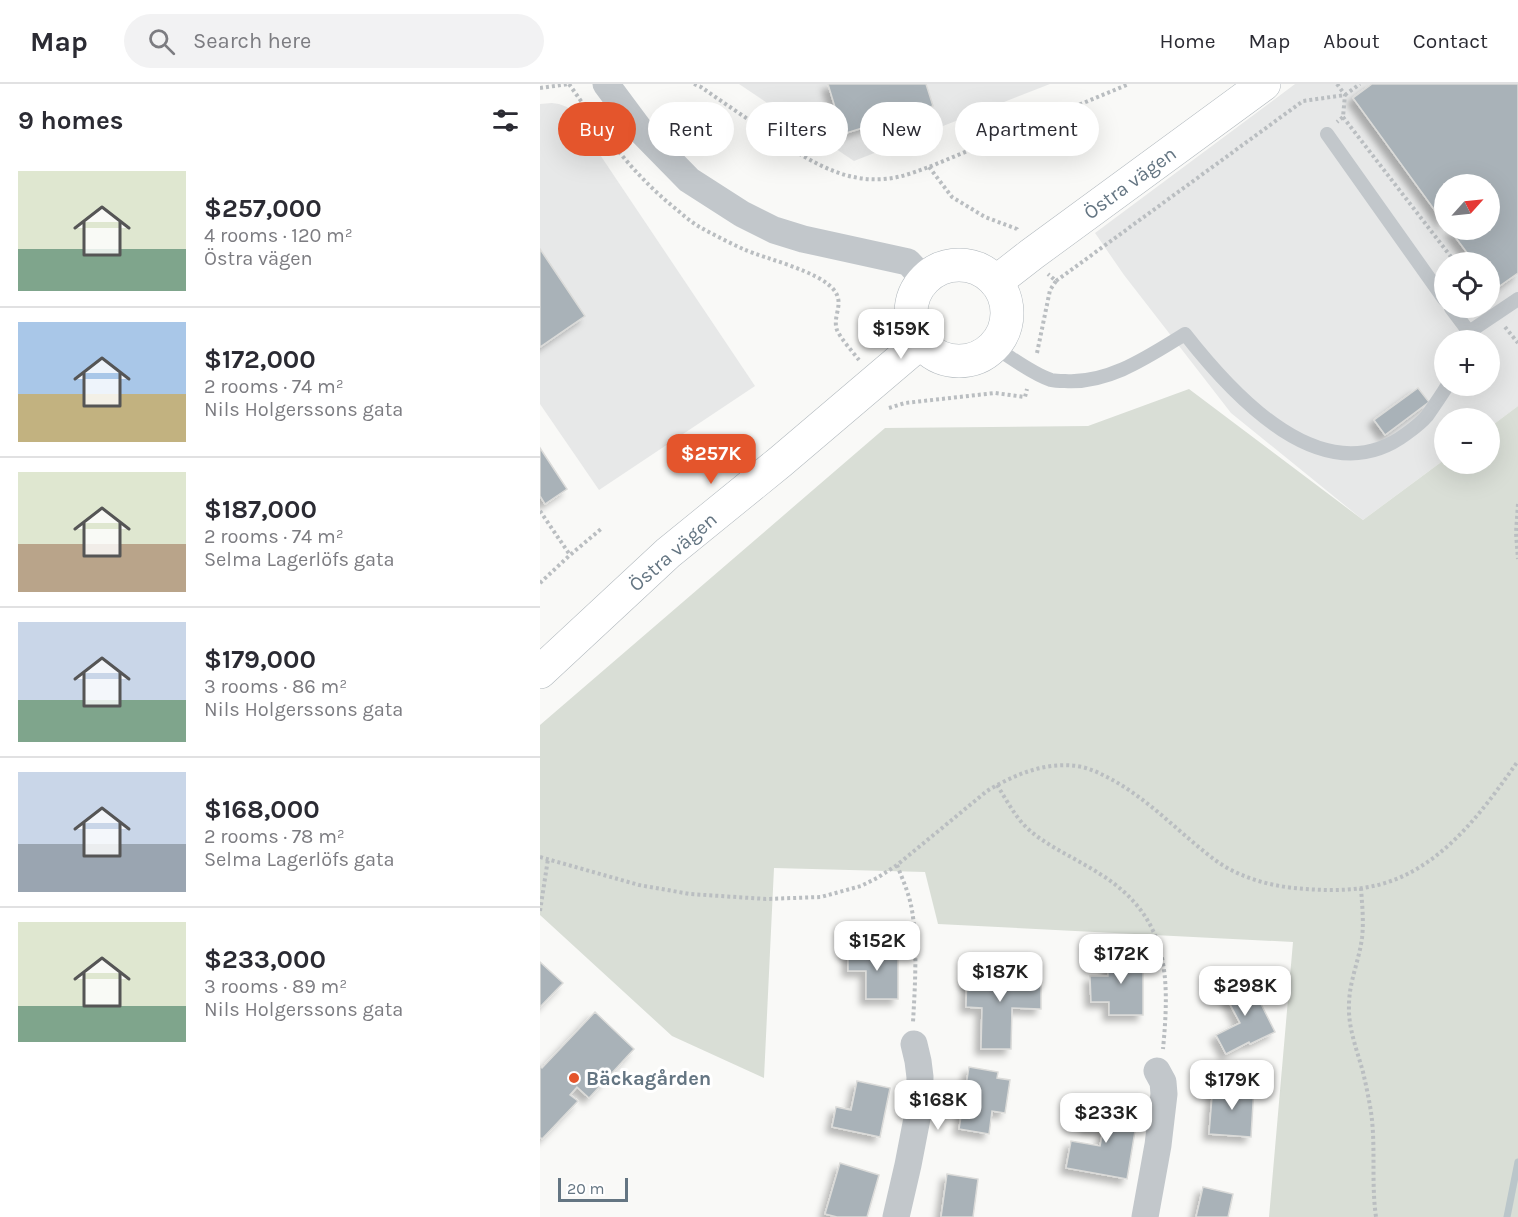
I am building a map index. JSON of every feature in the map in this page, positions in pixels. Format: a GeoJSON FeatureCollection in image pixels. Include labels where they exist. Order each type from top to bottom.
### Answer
{"type":"FeatureCollection","features":[{"type":"Feature","properties":{"kind":"main road","name":"Östra vägen"},"geometry":{"type":"LineString","coordinates":[[996,282],[1264,84]]}},
{"type":"Feature","properties":{"kind":"main road"},"geometry":{"type":"LineString","coordinates":[[953,265],[969,266],[984,272],[996,282],[1005,298],[1007,315],[1004,332],[994,347],[980,357],[965,362],[948,361],[933,354],[920,344],[912,328],[910,310],[914,293],[924,279],[937,269],[953,265]]}},
{"type":"Feature","properties":{"kind":"main road","name":"Östra vägen"},"geometry":{"type":"LineString","coordinates":[[540,672],[668,553],[780,462],[881,395],[920,344]]}},
{"type":"Feature","properties":{"kind":"street"},"geometry":{"type":"LineString","coordinates":[[606,84],[641,131],[689,180],[742,214],[774,230],[803,239],[908,262],[924,279]]}},
{"type":"Feature","properties":{"kind":"street"},"geometry":{"type":"LineString","coordinates":[[896,1217],[919,1108],[920,1077],[914,1044]]}},
{"type":"Feature","properties":{"kind":"street"},"geometry":{"type":"LineString","coordinates":[[1145,1217],[1158,1145],[1164,1094],[1163,1082],[1157,1071]]}},
{"type":"Feature","properties":{"kind":"lane"},"geometry":{"type":"LineString","coordinates":[[1326,134],[1434,284]]}},
{"type":"Feature","properties":{"kind":"lane"},"geometry":{"type":"LineString","coordinates":[[1476,330],[1518,299]]}},
{"type":"Feature","properties":{"kind":"lane"},"geometry":{"type":"LineString","coordinates":[[994,347],[1032,371],[1052,380],[1078,382],[1111,375],[1185,334],[1238,395],[1269,421],[1293,437],[1318,448],[1346,453],[1366,453],[1399,440],[1425,417],[1441,396]]}},
{"type":"Feature","properties":{"kind":"path"},"geometry":{"type":"LineString","coordinates":[[540,88],[569,84],[617,151],[635,171],[665,200],[696,225],[744,249],[814,276],[833,289],[838,297],[839,306],[836,315],[837,329],[881,395]]}},
{"type":"Feature","properties":{"kind":"path"},"geometry":{"type":"LineString","coordinates":[[698,85],[800,154],[821,165],[842,175],[864,179],[884,179],[929,167],[1129,84]]}},
{"type":"Feature","properties":{"kind":"path"},"geometry":{"type":"LineString","coordinates":[[1326,134],[1343,117],[1345,95],[1336,84]]}},
{"type":"Feature","properties":{"kind":"path"},"geometry":{"type":"LineString","coordinates":[[1056,281],[1303,101],[1345,95],[1360,84]]}},
{"type":"Feature","properties":{"kind":"path"},"geometry":{"type":"LineString","coordinates":[[1343,117],[1447,252]]}},
{"type":"Feature","properties":{"kind":"path"},"geometry":{"type":"LineString","coordinates":[[1518,504],[1516,533],[1518,559]]}},
{"type":"Feature","properties":{"kind":"path"},"geometry":{"type":"LineString","coordinates":[[540,511],[570,555]]}},
{"type":"Feature","properties":{"kind":"path"},"geometry":{"type":"LineString","coordinates":[[540,583],[601,529]]}},
{"type":"Feature","properties":{"kind":"path"},"geometry":{"type":"LineString","coordinates":[[540,856],[639,885],[690,894],[766,899],[821,897],[861,886],[877,878],[897,865],[997,785],[1043,767],[1064,765],[1083,767],[1123,785],[1217,861],[1235,872],[1265,882],[1297,888],[1349,890],[1402,877],[1442,850],[1478,813],[1518,761]]}},
{"type":"Feature","properties":{"kind":"path"},"geometry":{"type":"LineString","coordinates":[[997,785],[1018,818],[1027,827],[1049,844],[1102,875],[1119,888],[1133,902],[1152,928],[1159,941],[1162,954],[1166,996],[1162,1061],[1157,1071]]}},
{"type":"Feature","properties":{"kind":"path"},"geometry":{"type":"LineString","coordinates":[[540,911],[548,859]]}},
{"type":"Feature","properties":{"kind":"path"},"geometry":{"type":"LineString","coordinates":[[897,865],[911,904],[914,931],[915,992],[912,1026],[914,1044]]}},
{"type":"Feature","properties":{"kind":"path"},"geometry":{"type":"LineString","coordinates":[[1361,888],[1362,937],[1348,1007],[1371,1114],[1374,1138],[1376,1217]]}},
{"type":"Feature","properties":{"kind":"shaded area"},"geometry":{"type":"Polygon","coordinates":[[[739,84],[1050,84],[1004,102],[955,102],[955,121],[943,126],[943,102],[860,102],[860,156],[867,156],[854,161],[847,156],[848,102],[766,102],[739,84]]]}},
{"type":"Feature","properties":{"kind":"shaded area"},"geometry":{"type":"Polygon","coordinates":[[[1295,84],[1518,84],[1518,406],[1500,420],[1500,408],[1434,408],[1434,467],[1363,520],[1231,413],[1124,275],[1095,233],[1295,84]]]}},
{"type":"Feature","properties":{"kind":"shaded area"},"geometry":{"type":"Polygon","coordinates":[[[540,104],[558,104],[558,156],[601,156],[755,386],[599,490],[540,404],[540,104]]]}},
{"type":"Feature","properties":{"kind":"shaded area"},"geometry":{"type":"Polygon","coordinates":[[[1189,389],[1363,520],[1434,467],[1434,474],[1500,474],[1500,420],[1518,406],[1518,1217],[1269,1217],[1293,942],[938,924],[925,872],[774,868],[764,1078],[672,1036],[540,915],[540,725],[885,428],[1088,426],[1189,389]]]}},
{"type":"Feature","properties":{"kind":"building"},"geometry":{"type":"Polygon","coordinates":[[[828,84],[926,84],[932,102],[860,102],[860,129],[848,132],[848,102],[833,102],[828,84]]]}},
{"type":"Feature","properties":{"kind":"building"},"geometry":{"type":"Polygon","coordinates":[[[1372,84],[1518,84],[1518,273],[1500,286],[1500,252],[1466,252],[1458,240],[1500,240],[1500,174],[1434,174],[1434,209],[1353,98],[1372,84]]]}},
{"type":"Feature","properties":{"kind":"building"},"geometry":{"type":"Polygon","coordinates":[[[540,249],[585,316],[540,347],[540,249]]]}},
{"type":"Feature","properties":{"kind":"building"},"geometry":{"type":"Polygon","coordinates":[[[1418,388],[1429,402],[1385,435],[1374,420],[1418,388]]]}},
{"type":"Feature","properties":{"kind":"building"},"geometry":{"type":"Polygon","coordinates":[[[540,448],[567,489],[545,504],[540,496],[540,448]]]}},
{"type":"Feature","properties":{"kind":"building"},"geometry":{"type":"Polygon","coordinates":[[[848,951],[898,951],[898,999],[866,999],[866,971],[848,971],[848,951]]]}},
{"type":"Feature","properties":{"kind":"building"},"geometry":{"type":"Polygon","coordinates":[[[1108,953],[1143,953],[1143,1015],[1109,1015],[1109,1002],[1091,1002],[1090,976],[1108,976],[1108,953]]]}},
{"type":"Feature","properties":{"kind":"building"},"geometry":{"type":"Polygon","coordinates":[[[540,962],[563,983],[540,1007],[540,962]]]}},
{"type":"Feature","properties":{"kind":"building"},"geometry":{"type":"Polygon","coordinates":[[[967,971],[1027,973],[1026,986],[1041,986],[1041,1009],[1012,1008],[1011,1049],[981,1049],[982,1008],[966,1007],[967,971]]]}},
{"type":"Feature","properties":{"kind":"building"},"geometry":{"type":"Polygon","coordinates":[[[1247,976],[1275,1032],[1226,1054],[1216,1035],[1240,1023],[1222,989],[1247,976]]]}},
{"type":"Feature","properties":{"kind":"building","name":"Bäckagården"},"geometry":{"type":"Polygon","coordinates":[[[595,1012],[634,1049],[589,1098],[577,1087],[570,1095],[578,1101],[542,1139],[540,1137],[540,1066],[542,1068],[595,1012]]]}},
{"type":"Feature","properties":{"kind":"building"},"geometry":{"type":"Polygon","coordinates":[[[969,1067],[998,1072],[997,1078],[1010,1080],[1005,1113],[992,1111],[989,1134],[959,1129],[969,1067]]]}},
{"type":"Feature","properties":{"kind":"building"},"geometry":{"type":"Polygon","coordinates":[[[857,1081],[890,1088],[880,1137],[832,1127],[836,1107],[851,1110],[857,1081]]]}},
{"type":"Feature","properties":{"kind":"building"},"geometry":{"type":"Polygon","coordinates":[[[1213,1084],[1254,1087],[1251,1137],[1209,1134],[1213,1084]]]}},
{"type":"Feature","properties":{"kind":"building"},"geometry":{"type":"Polygon","coordinates":[[[1089,1105],[1138,1113],[1127,1179],[1066,1168],[1071,1141],[1100,1146],[1103,1131],[1085,1128],[1089,1105]]]}},
{"type":"Feature","properties":{"kind":"building"},"geometry":{"type":"Polygon","coordinates":[[[840,1163],[879,1175],[867,1217],[837,1217],[825,1214],[840,1163]]]}},
{"type":"Feature","properties":{"kind":"building"},"geometry":{"type":"Polygon","coordinates":[[[947,1174],[978,1179],[973,1217],[941,1217],[947,1174]]]}},
{"type":"Feature","properties":{"kind":"building"},"geometry":{"type":"Polygon","coordinates":[[[1203,1187],[1233,1194],[1228,1217],[1196,1217],[1203,1187]]]}},
{"type":"Feature","properties":{"kind":"waterway"},"geometry":{"type":"LineString","coordinates":[[1507,1217],[1518,1162]]}},
{"type":"Feature","properties":{"kind":"place","name":"Bäckagården"},"geometry":{"type":"Point","coordinates":[574,1078]}}]}
